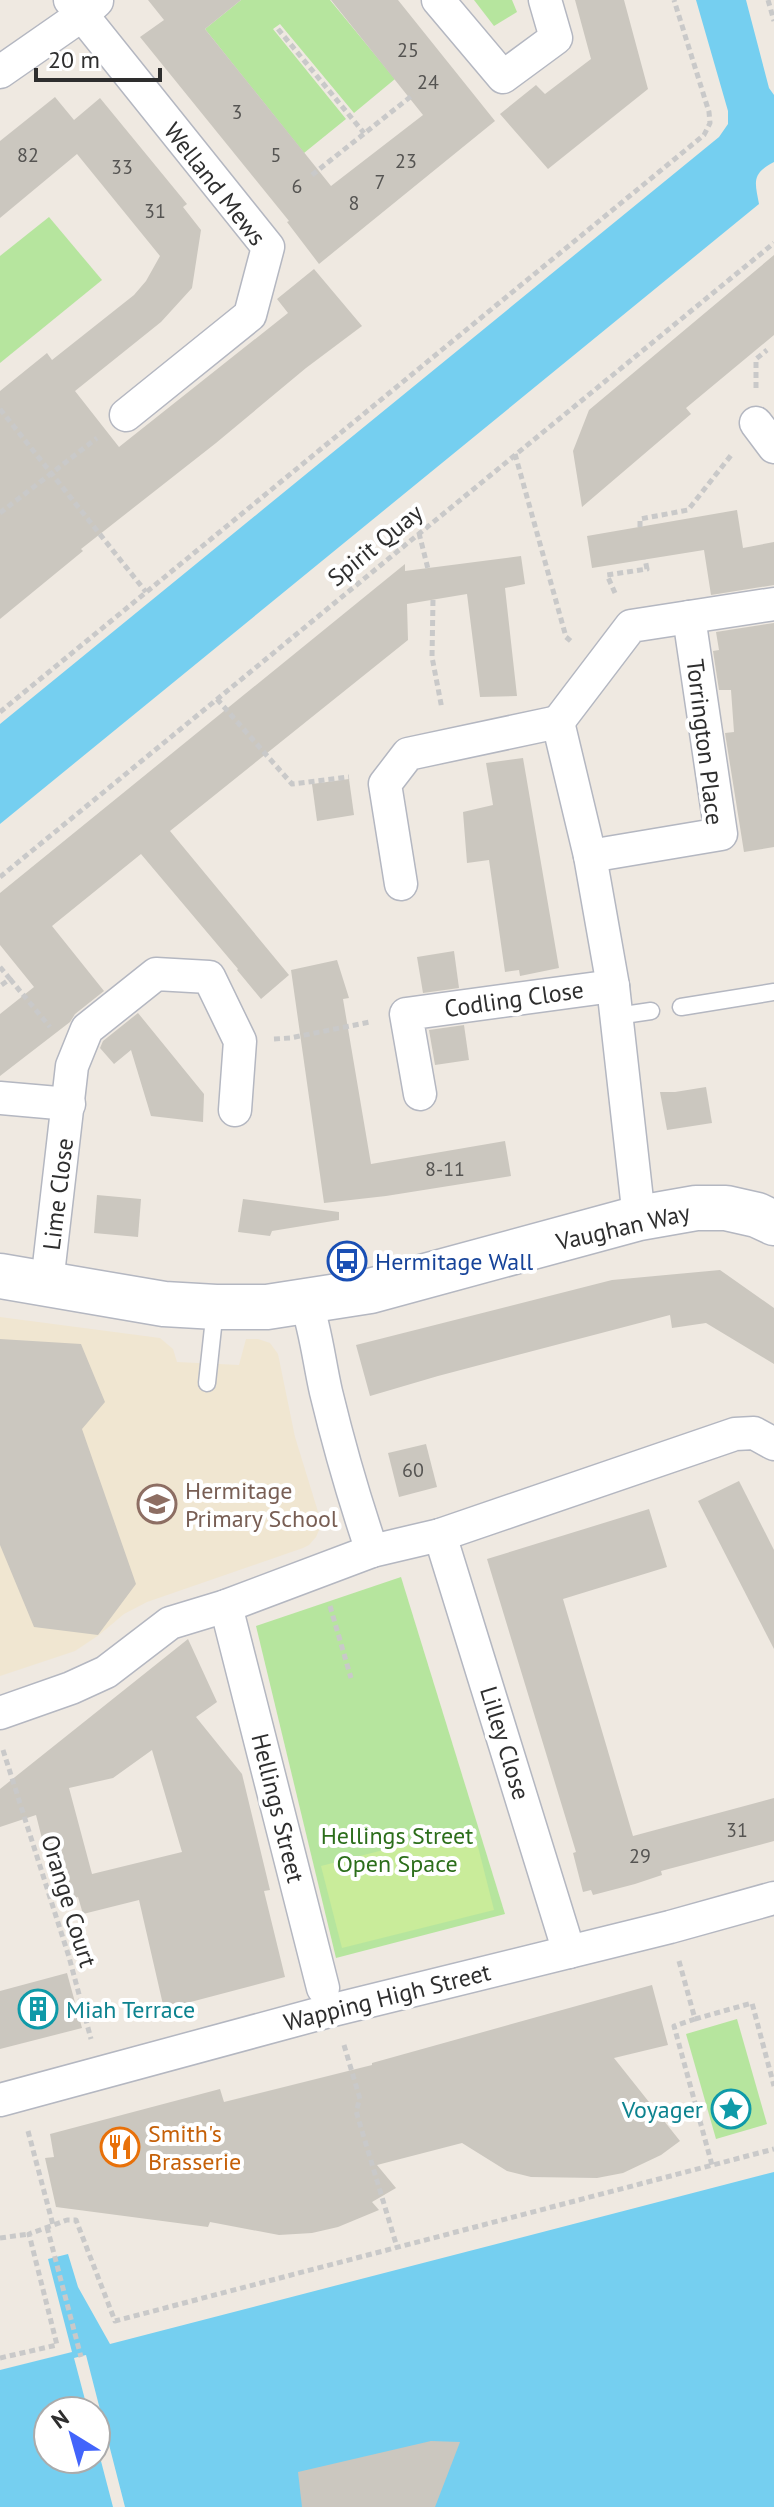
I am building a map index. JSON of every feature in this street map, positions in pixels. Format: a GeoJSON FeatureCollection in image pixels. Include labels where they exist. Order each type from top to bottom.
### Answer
{"type":"FeatureCollection","features":[{"type":"Feature","properties":{"kind":"street"},"geometry":{"type":"LineString","coordinates":[[438,0],[503,77],[556,38],[545,0]]}},
{"type":"Feature","properties":{"kind":"street"},"geometry":{"type":"LineString","coordinates":[[0,72],[83,5]]}},
{"type":"Feature","properties":{"kind":"street","name":"Welland Mews"},"geometry":{"type":"LineString","coordinates":[[83,5],[268,247],[250,315],[126,415]]}},
{"type":"Feature","properties":{"kind":"street"},"geometry":{"type":"LineString","coordinates":[[401,884],[385,784],[408,754],[558,722],[631,626],[774,604]]}},
{"type":"Feature","properties":{"kind":"street","name":"Torrington Place"},"geometry":{"type":"LineString","coordinates":[[590,856],[721,834],[689,617]]}},
{"type":"Feature","properties":{"kind":"street"},"geometry":{"type":"LineString","coordinates":[[558,722],[590,856],[615,1001]]}},
{"type":"Feature","properties":{"kind":"street","name":"Lime Close"},"geometry":{"type":"LineString","coordinates":[[47,1283],[72,1066],[87,1029],[156,974],[209,977],[240,1041],[235,1110]]}},
{"type":"Feature","properties":{"kind":"street","name":"Codling Close"},"geometry":{"type":"LineString","coordinates":[[420,1094],[406,1014],[615,1001],[639,1218]]}},
{"type":"Feature","properties":{"kind":"street","name":"Lime Close"},"geometry":{"type":"LineString","coordinates":[[0,1098],[69,1104]]}},
{"type":"Feature","properties":{"kind":"street","name":"Vaughan Way"},"geometry":{"type":"LineString","coordinates":[[0,1276],[164,1304],[267,1307],[398,1284],[639,1218],[696,1208],[726,1208],[757,1215],[774,1223]]}},
{"type":"Feature","properties":{"kind":"street"},"geometry":{"type":"LineString","coordinates":[[306,1302],[342,1459],[372,1551]]}},
{"type":"Feature","properties":{"kind":"street"},"geometry":{"type":"LineString","coordinates":[[0,1713],[106,1672],[170,1623],[226,1606],[372,1551],[440,1535],[735,1434],[754,1433],[774,1444]]}},
{"type":"Feature","properties":{"kind":"street","name":"Lilley Close"},"geometry":{"type":"LineString","coordinates":[[440,1535],[569,1952]]}},
{"type":"Feature","properties":{"kind":"street","name":"Hellings Street"},"geometry":{"type":"LineString","coordinates":[[226,1606],[326,1999]]}},
{"type":"Feature","properties":{"kind":"street","name":"Wapping High Street"},"geometry":{"type":"LineString","coordinates":[[9,2097],[100,2073],[326,1999],[569,1952],[774,1898]]}},
{"type":"Feature","properties":{"kind":"lane"},"geometry":{"type":"LineString","coordinates":[[681,1007],[774,992]]}},
{"type":"Feature","properties":{"kind":"lane"},"geometry":{"type":"LineString","coordinates":[[615,1001],[651,1011]]}},
{"type":"Feature","properties":{"kind":"lane"},"geometry":{"type":"LineString","coordinates":[[207,1383],[216,1307]]}},
{"type":"Feature","properties":{"kind":"path"},"geometry":{"type":"LineString","coordinates":[[0,712],[704,135],[710,123],[709,112],[674,0]]}},
{"type":"Feature","properties":{"kind":"path"},"geometry":{"type":"LineString","coordinates":[[768,0],[774,21]]}},
{"type":"Feature","properties":{"kind":"path"},"geometry":{"type":"LineString","coordinates":[[278,29],[364,133]]}},
{"type":"Feature","properties":{"kind":"path"},"geometry":{"type":"LineString","coordinates":[[312,175],[414,94]]}},
{"type":"Feature","properties":{"kind":"path","name":"Spirit Quay"},"geometry":{"type":"LineString","coordinates":[[0,877],[774,243]]}},
{"type":"Feature","properties":{"kind":"path"},"geometry":{"type":"LineString","coordinates":[[0,409],[146,592]]}},
{"type":"Feature","properties":{"kind":"path"},"geometry":{"type":"LineString","coordinates":[[0,513],[126,415]]}},
{"type":"Feature","properties":{"kind":"path"},"geometry":{"type":"LineString","coordinates":[[640,527],[640,519],[688,510],[765,435]]}},
{"type":"Feature","properties":{"kind":"path"},"geometry":{"type":"LineString","coordinates":[[515,454],[566,637]]}},
{"type":"Feature","properties":{"kind":"path"},"geometry":{"type":"LineString","coordinates":[[419,533],[428,569]]}},
{"type":"Feature","properties":{"kind":"path"},"geometry":{"type":"LineString","coordinates":[[433,600],[432,657],[437,683]]}},
{"type":"Feature","properties":{"kind":"path"},"geometry":{"type":"LineString","coordinates":[[217,699],[292,784],[394,772]]}},
{"type":"Feature","properties":{"kind":"path"},"geometry":{"type":"LineString","coordinates":[[0,967],[37,1011]]}},
{"type":"Feature","properties":{"kind":"path"},"geometry":{"type":"LineString","coordinates":[[0,986],[10,979]]}},
{"type":"Feature","properties":{"kind":"path"},"geometry":{"type":"LineString","coordinates":[[290,1038],[348,1027]]}},
{"type":"Feature","properties":{"kind":"path"},"geometry":{"type":"LineString","coordinates":[[327,1597],[351,1678]]}},
{"type":"Feature","properties":{"kind":"path","name":"Orange Court"},"geometry":{"type":"LineString","coordinates":[[0,1742],[69,1957],[100,2073]]}},
{"type":"Feature","properties":{"kind":"path"},"geometry":{"type":"LineString","coordinates":[[685,1979],[695,2019]]}},
{"type":"Feature","properties":{"kind":"path"},"geometry":{"type":"LineString","coordinates":[[712,2165],[674,2026],[752,2003],[774,2086]]}},
{"type":"Feature","properties":{"kind":"path"},"geometry":{"type":"LineString","coordinates":[[349,2060],[360,2099],[356,2111],[397,2247]]}},
{"type":"Feature","properties":{"kind":"path"},"geometry":{"type":"LineString","coordinates":[[9,2097],[50,2226],[81,2357]]}},
{"type":"Feature","properties":{"kind":"path"},"geometry":{"type":"LineString","coordinates":[[0,2238],[29,2234],[67,2220],[76,2220],[115,2321],[774,2149]]}},
{"type":"Feature","properties":{"kind":"path"},"geometry":{"type":"LineString","coordinates":[[0,2358],[57,2345],[29,2234]]}},
{"type":"Feature","properties":{"kind":"shaded area","name":"Hermitage Primary School"},"geometry":{"type":"Polygon","coordinates":[[[0,1317],[160,1338],[173,1349],[177,1362],[239,1365],[246,1339],[270,1343],[278,1354],[295,1437],[319,1515],[320,1528],[316,1537],[303,1548],[147,1602],[124,1614],[75,1651],[0,1676],[0,1317]]]}},
{"type":"Feature","properties":{"kind":"green space"},"geometry":{"type":"Polygon","coordinates":[[[241,0],[330,0],[395,79],[354,113],[280,24],[273,29],[346,119],[304,153],[205,29],[241,0]]]}},
{"type":"Feature","properties":{"kind":"green space"},"geometry":{"type":"Polygon","coordinates":[[[474,0],[512,0],[517,12],[494,26],[474,0]]]}},
{"type":"Feature","properties":{"kind":"green space"},"geometry":{"type":"Polygon","coordinates":[[[49,217],[102,280],[0,363],[0,256],[49,217]]]}},
{"type":"Feature","properties":{"kind":"green space","name":"Hellings Street Open Space"},"geometry":{"type":"Polygon","coordinates":[[[401,1577],[505,1914],[336,1958],[256,1626],[401,1577]]]}},
{"type":"Feature","properties":{"kind":"green space"},"geometry":{"type":"Polygon","coordinates":[[[473,1827],[494,1910],[342,1948],[321,1866],[473,1827]]]}},
{"type":"Feature","properties":{"kind":"green space"},"geometry":{"type":"Polygon","coordinates":[[[737,2019],[767,2124],[716,2139],[686,2034],[737,2019]]]}},
{"type":"Feature","properties":{"kind":"water"},"geometry":{"type":"Polygon","coordinates":[[[696,0],[746,0],[769,88],[774,95],[774,162],[756,179],[759,204],[0,824],[0,724],[719,137],[728,124],[728,111],[696,0]]]}},
{"type":"Feature","properties":{"kind":"water"},"geometry":{"type":"Polygon","coordinates":[[[774,2172],[774,2507],[0,2507],[0,2370],[72,2352],[48,2259],[68,2254],[78,2287],[110,2344],[774,2172]]]}},
{"type":"Feature","properties":{"kind":"pier"},"geometry":{"type":"Polygon","coordinates":[[[86,2355],[96,2395],[84,2395],[74,2358],[86,2355]]]}},
{"type":"Feature","properties":{"kind":"pier"},"geometry":{"type":"Polygon","coordinates":[[[112,2456],[125,2507],[113,2507],[105,2475],[112,2475],[112,2456]]]}},
{"type":"Feature","properties":{"kind":"building"},"geometry":{"type":"Polygon","coordinates":[[[148,0],[241,0],[205,29],[331,186],[423,115],[331,0],[398,0],[495,121],[319,264],[289,221],[140,37],[164,20],[148,0]]]}},
{"type":"Feature","properties":{"kind":"building"},"geometry":{"type":"Polygon","coordinates":[[[575,0],[624,0],[648,89],[548,169],[500,114],[536,85],[545,94],[591,59],[575,0]]]}},
{"type":"Feature","properties":{"kind":"building"},"geometry":{"type":"Polygon","coordinates":[[[55,97],[74,120],[100,98],[187,204],[183,207],[201,230],[192,288],[161,322],[75,391],[119,447],[288,313],[277,299],[314,269],[362,326],[81,549],[83,551],[0,619],[0,391],[47,353],[52,360],[134,295],[160,256],[77,154],[0,218],[0,141],[55,97]]]}},
{"type":"Feature","properties":{"kind":"building"},"geometry":{"type":"Polygon","coordinates":[[[774,255],[774,335],[686,408],[691,414],[582,507],[573,451],[589,410],[774,255]]]}},
{"type":"Feature","properties":{"kind":"building"},"geometry":{"type":"Polygon","coordinates":[[[737,510],[743,548],[774,542],[774,585],[711,595],[704,550],[592,568],[587,536],[737,510]]]}},
{"type":"Feature","properties":{"kind":"building"},"geometry":{"type":"Polygon","coordinates":[[[521,556],[525,584],[505,588],[517,696],[480,697],[467,594],[407,604],[408,640],[170,831],[289,975],[261,999],[141,854],[52,926],[104,991],[75,1014],[70,1022],[0,1076],[0,1014],[34,987],[0,945],[0,893],[405,564],[405,571],[521,556]]]}},
{"type":"Feature","properties":{"kind":"building"},"geometry":{"type":"Polygon","coordinates":[[[774,623],[774,847],[744,852],[725,733],[734,732],[731,690],[719,690],[713,651],[719,650],[716,632],[774,623]]]}},
{"type":"Feature","properties":{"kind":"building"},"geometry":{"type":"Polygon","coordinates":[[[523,758],[559,968],[520,976],[519,970],[505,972],[489,860],[467,863],[463,812],[493,805],[486,763],[523,758]]]}},
{"type":"Feature","properties":{"kind":"building"},"geometry":{"type":"Polygon","coordinates":[[[349,779],[354,815],[317,821],[312,784],[349,779]]]}},
{"type":"Feature","properties":{"kind":"building"},"geometry":{"type":"Polygon","coordinates":[[[454,951],[459,988],[423,993],[417,957],[454,951]]]}},
{"type":"Feature","properties":{"kind":"building"},"geometry":{"type":"Polygon","coordinates":[[[337,960],[349,998],[343,999],[371,1164],[505,1141],[511,1176],[324,1203],[291,970],[337,960]]]}},
{"type":"Feature","properties":{"kind":"building"},"geometry":{"type":"Polygon","coordinates":[[[138,1013],[204,1094],[203,1122],[151,1116],[131,1050],[114,1064],[100,1048],[103,1041],[138,1013]]]}},
{"type":"Feature","properties":{"kind":"building"},"geometry":{"type":"Polygon","coordinates":[[[464,1025],[469,1060],[435,1065],[429,1030],[464,1025]]]}},
{"type":"Feature","properties":{"kind":"building"},"geometry":{"type":"Polygon","coordinates":[[[706,1087],[712,1123],[667,1130],[660,1092],[706,1087]]]}},
{"type":"Feature","properties":{"kind":"building"},"geometry":{"type":"Polygon","coordinates":[[[97,1195],[141,1199],[138,1237],[94,1233],[97,1195]]]}},
{"type":"Feature","properties":{"kind":"building"},"geometry":{"type":"Polygon","coordinates":[[[243,1199],[339,1212],[339,1220],[272,1231],[270,1236],[238,1232],[243,1199]]]}},
{"type":"Feature","properties":{"kind":"building"},"geometry":{"type":"Polygon","coordinates":[[[720,1270],[774,1308],[774,1364],[706,1323],[672,1328],[670,1315],[370,1396],[356,1345],[612,1280],[720,1270]]]}},
{"type":"Feature","properties":{"kind":"building"},"geometry":{"type":"Polygon","coordinates":[[[0,1339],[81,1344],[105,1402],[82,1429],[136,1584],[98,1635],[34,1627],[0,1545],[0,1339]]]}},
{"type":"Feature","properties":{"kind":"building"},"geometry":{"type":"Polygon","coordinates":[[[426,1444],[437,1487],[399,1497],[388,1453],[426,1444]]]}},
{"type":"Feature","properties":{"kind":"building"},"geometry":{"type":"Polygon","coordinates":[[[739,1481],[774,1550],[774,1649],[698,1501],[739,1481]]]}},
{"type":"Feature","properties":{"kind":"building"},"geometry":{"type":"Polygon","coordinates":[[[649,1509],[667,1567],[563,1599],[633,1836],[774,1798],[774,1841],[661,1871],[662,1875],[593,1895],[591,1890],[583,1892],[573,1853],[576,1852],[487,1559],[649,1509]]]}},
{"type":"Feature","properties":{"kind":"building"},"geometry":{"type":"Polygon","coordinates":[[[188,1639],[217,1702],[196,1717],[242,1774],[270,1890],[264,1891],[285,1977],[164,2009],[139,1900],[83,1914],[78,1897],[58,1902],[36,1815],[0,1827],[0,1789],[188,1639]],[[152,1750],[113,1778],[69,1788],[92,1874],[182,1852],[152,1750]]]}},
{"type":"Feature","properties":{"kind":"building","name":"Miah Terrace"},"geometry":{"type":"Polygon","coordinates":[[[67,1973],[82,2028],[0,2049],[0,1991],[67,1973]]]}},
{"type":"Feature","properties":{"kind":"building"},"geometry":{"type":"Polygon","coordinates":[[[652,1985],[668,2045],[614,2058],[680,2141],[661,2155],[623,2173],[597,2178],[531,2177],[507,2171],[462,2143],[377,2165],[396,2188],[372,2202],[379,2210],[338,2227],[312,2233],[279,2235],[210,2222],[208,2227],[56,2207],[45,2158],[54,2157],[50,2134],[220,2089],[224,2102],[372,2065],[652,1985]]]}},
{"type":"Feature","properties":{"kind":"building"},"geometry":{"type":"Polygon","coordinates":[[[431,2441],[460,2442],[435,2507],[302,2507],[298,2472],[431,2441]]]}},
{"type":"Feature","properties":{"kind":"place","name":"Hermitage Wall"},"geometry":{"type":"Point","coordinates":[347,1261]}},
{"type":"Feature","properties":{"kind":"place","name":"Hermitage Primary School"},"geometry":{"type":"Point","coordinates":[157,1504]}},
{"type":"Feature","properties":{"kind":"place","name":"Miah Terrace"},"geometry":{"type":"Point","coordinates":[38,2009]}},
{"type":"Feature","properties":{"kind":"place","name":"Voyager"},"geometry":{"type":"Point","coordinates":[731,2109]}},
{"type":"Feature","properties":{"kind":"place","name":"Smith's Brasserie"},"geometry":{"type":"Point","coordinates":[120,2147]}}]}
